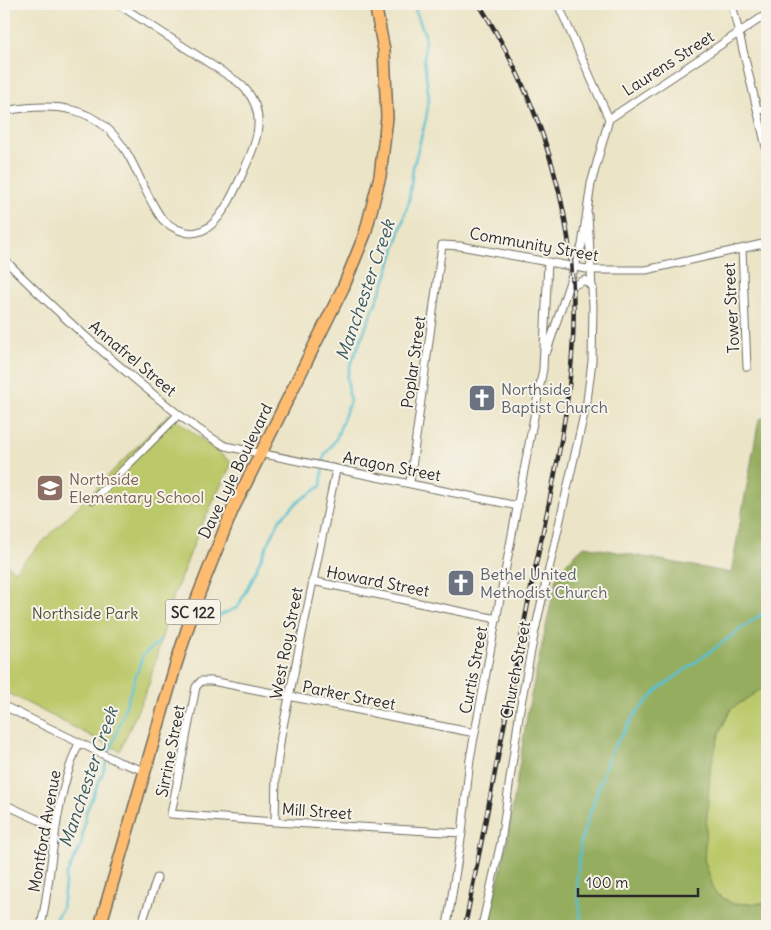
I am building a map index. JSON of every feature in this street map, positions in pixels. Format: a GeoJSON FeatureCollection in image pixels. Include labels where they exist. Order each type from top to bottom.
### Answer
{"type":"FeatureCollection","features":[{"type":"Feature","properties":{"kind":"main road","name":"Dave Lyle Boulevard"},"geometry":{"type":"LineString","coordinates":[[100,926],[198,596],[232,511],[343,288],[362,243],[374,205],[383,157],[387,118],[384,50],[374,4]]}},
{"type":"Feature","properties":{"kind":"street"},"geometry":{"type":"LineString","coordinates":[[4,111],[51,105],[68,108],[89,116],[109,131],[121,145],[163,220],[174,228],[188,232],[201,230],[214,224],[228,205],[256,142],[259,126],[254,103],[238,82],[118,4]]}},
{"type":"Feature","properties":{"kind":"street"},"geometry":{"type":"LineString","coordinates":[[558,4],[610,119]]}},
{"type":"Feature","properties":{"kind":"street"},"geometry":{"type":"LineString","coordinates":[[732,4],[767,151]]}},
{"type":"Feature","properties":{"kind":"street","name":"Laurens Street"},"geometry":{"type":"LineString","coordinates":[[610,119],[767,14]]}},
{"type":"Feature","properties":{"kind":"street"},"geometry":{"type":"LineString","coordinates":[[758,110],[767,108]]}},
{"type":"Feature","properties":{"kind":"street","name":"Curtis Street"},"geometry":{"type":"LineString","coordinates":[[544,360],[582,246],[593,177],[610,119]]}},
{"type":"Feature","properties":{"kind":"street","name":"Church Street"},"geometry":{"type":"LineString","coordinates":[[482,926],[501,842],[520,709],[534,635],[582,428],[592,361],[593,289],[588,215]]}},
{"type":"Feature","properties":{"kind":"street","name":"Community Street"},"geometry":{"type":"LineString","coordinates":[[442,245],[460,246],[575,268],[592,270],[646,270],[767,243]]}},
{"type":"Feature","properties":{"kind":"street","name":"Poplar Street"},"geometry":{"type":"LineString","coordinates":[[410,482],[442,245]]}},
{"type":"Feature","properties":{"kind":"street"},"geometry":{"type":"LineString","coordinates":[[568,287],[578,277],[592,270],[583,263],[582,246]]}},
{"type":"Feature","properties":{"kind":"street","name":"Tower Street"},"geometry":{"type":"LineString","coordinates":[[742,249],[747,367]]}},
{"type":"Feature","properties":{"kind":"street","name":"Annafrel Street"},"geometry":{"type":"LineString","coordinates":[[4,259],[93,343],[178,415],[202,433],[225,446],[260,454]]}},
{"type":"Feature","properties":{"kind":"street","name":"Curtis Street"},"geometry":{"type":"LineString","coordinates":[[447,926],[462,833],[470,759],[544,360],[548,262]]}},
{"type":"Feature","properties":{"kind":"street"},"geometry":{"type":"LineString","coordinates":[[568,287],[585,280],[593,289]]}},
{"type":"Feature","properties":{"kind":"street"},"geometry":{"type":"LineString","coordinates":[[93,500],[178,415]]}},
{"type":"Feature","properties":{"kind":"street","name":"Aragon Street"},"geometry":{"type":"LineString","coordinates":[[260,454],[336,470],[410,482],[518,506]]}},
{"type":"Feature","properties":{"kind":"street","name":"West Roy Street"},"geometry":{"type":"LineString","coordinates":[[275,822],[276,774],[289,696],[336,470]]}},
{"type":"Feature","properties":{"kind":"street","name":"Howard Street"},"geometry":{"type":"LineString","coordinates":[[312,582],[497,619]]}},
{"type":"Feature","properties":{"kind":"street","name":"Parker Street"},"geometry":{"type":"LineString","coordinates":[[195,693],[201,681],[212,681],[475,733]]}},
{"type":"Feature","properties":{"kind":"street","name":"Sirrine Street"},"geometry":{"type":"LineString","coordinates":[[172,814],[195,693]]}},
{"type":"Feature","properties":{"kind":"street"},"geometry":{"type":"LineString","coordinates":[[4,706],[119,762],[145,771]]}},
{"type":"Feature","properties":{"kind":"street","name":"Montford Avenue"},"geometry":{"type":"LineString","coordinates":[[41,926],[62,791],[70,762],[79,743]]}},
{"type":"Feature","properties":{"kind":"street"},"geometry":{"type":"LineString","coordinates":[[4,804],[56,828]]}},
{"type":"Feature","properties":{"kind":"street","name":"Mill Street"},"geometry":{"type":"LineString","coordinates":[[172,814],[462,833]]}},
{"type":"Feature","properties":{"kind":"street"},"geometry":{"type":"LineString","coordinates":[[141,926],[157,878]]}},
{"type":"Feature","properties":{"kind":"green space","name":"Northside Park"},"geometry":{"type":"Polygon","coordinates":[[[169,414],[232,463],[201,526],[172,600],[149,684],[120,751],[4,691],[4,561],[14,571],[169,414]]]}},
{"type":"Feature","properties":{"kind":"green space"},"geometry":{"type":"Polygon","coordinates":[[[767,417],[767,685],[731,709],[720,731],[710,769],[704,859],[715,893],[733,904],[767,903],[767,926],[488,926],[507,843],[528,710],[558,571],[584,546],[731,573],[759,419],[767,417]]]}},
{"type":"Feature","properties":{"kind":"green space"},"geometry":{"type":"Polygon","coordinates":[[[767,685],[767,903],[733,904],[715,893],[704,859],[710,769],[720,731],[731,709],[767,685]]]}},
{"type":"Feature","properties":{"kind":"waterway","name":"Manchester Creek"},"geometry":{"type":"LineString","coordinates":[[208,621],[238,607],[280,519],[299,501],[321,486],[324,456],[336,439],[350,401],[347,377],[386,278],[409,201],[413,168],[426,119],[429,99],[424,60],[425,35],[413,4]]}},
{"type":"Feature","properties":{"kind":"waterway"},"geometry":{"type":"LineString","coordinates":[[581,926],[577,880],[581,840],[610,753],[636,713],[659,689],[767,610]]}},
{"type":"Feature","properties":{"kind":"waterway","name":"Manchester Creek"},"geometry":{"type":"LineString","coordinates":[[51,926],[62,908],[66,876],[81,845],[86,812],[102,775],[143,655],[160,641]]}},
{"type":"Feature","properties":{"kind":"railway"},"geometry":{"type":"LineString","coordinates":[[465,926],[562,435],[571,371],[573,339],[573,294],[570,250],[563,207],[552,164],[538,122],[521,82],[479,4]]}},
{"type":"Feature","properties":{"kind":"place","name":"Northside Baptist Church"},"geometry":{"type":"Point","coordinates":[482,398]}},
{"type":"Feature","properties":{"kind":"place","name":"Northside Elementary School"},"geometry":{"type":"Point","coordinates":[50,488]}},
{"type":"Feature","properties":{"kind":"place","name":"Bethel United Methodist Church"},"geometry":{"type":"Point","coordinates":[461,583]}}]}
